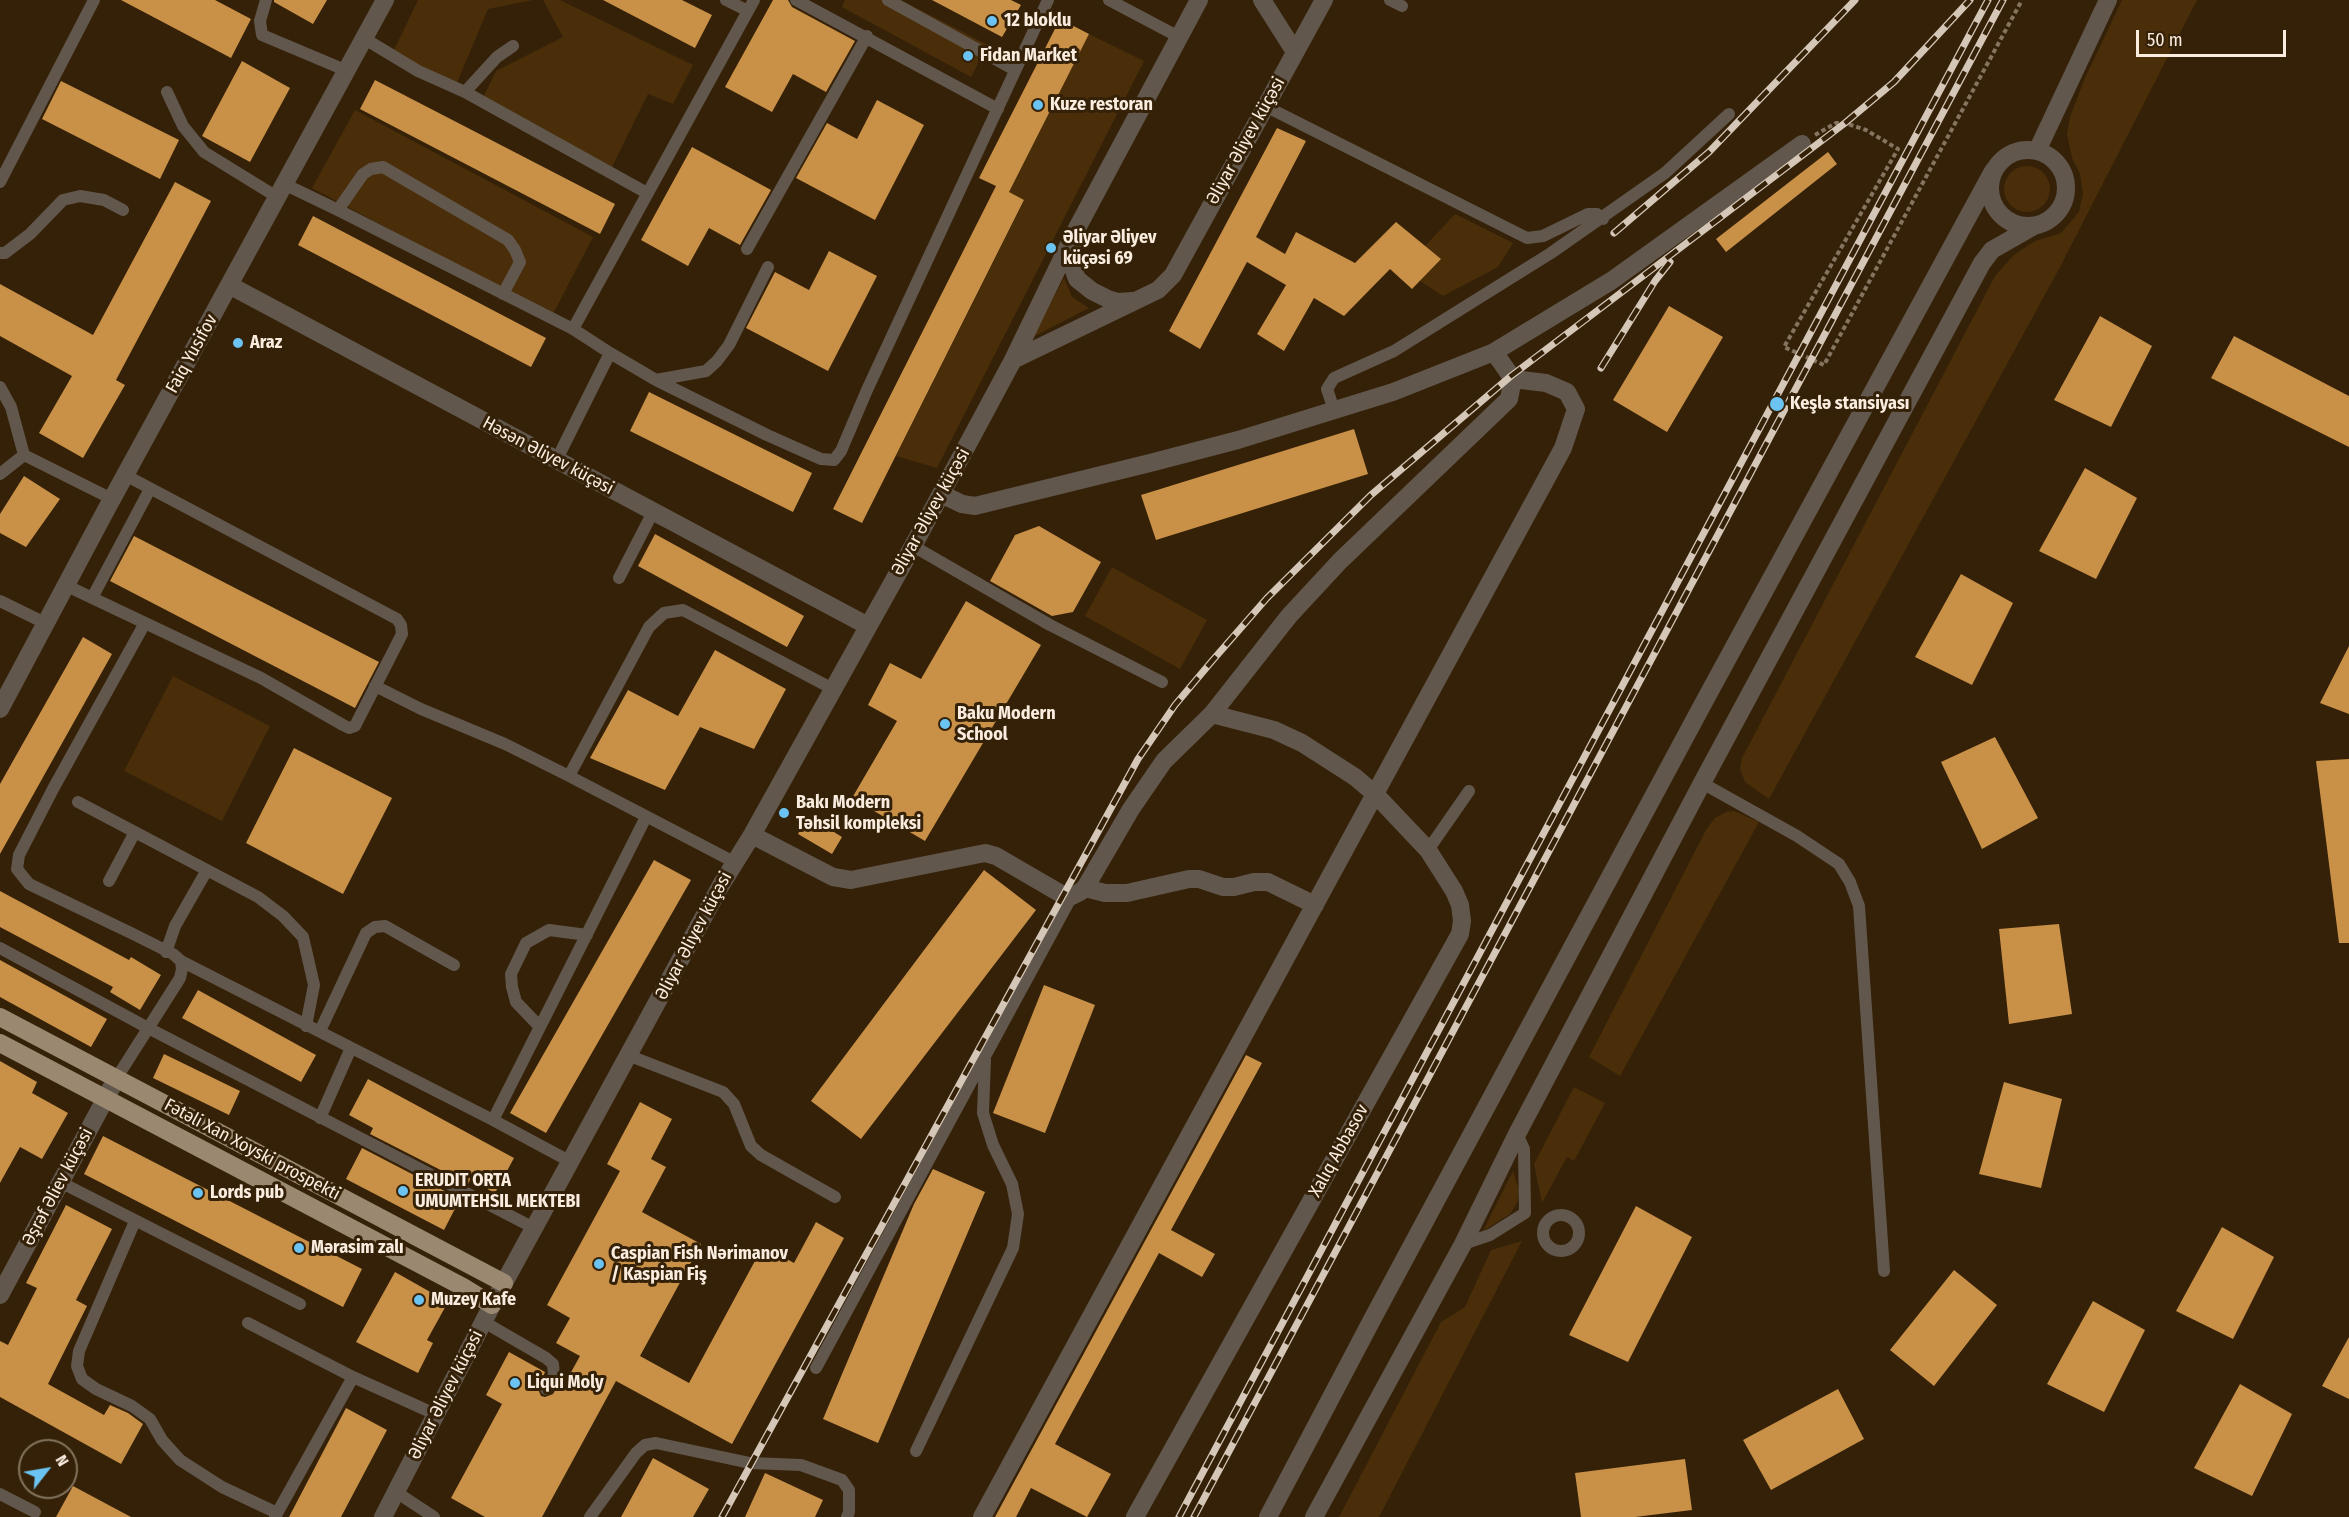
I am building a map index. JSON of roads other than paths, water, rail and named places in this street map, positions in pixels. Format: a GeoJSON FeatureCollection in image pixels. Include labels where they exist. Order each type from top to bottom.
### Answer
{"type":"FeatureCollection","features":[{"type":"Feature","properties":{"kind":"main road","name":"Fətəli Xan Xoyski prospekti"},"geometry":{"type":"LineString","coordinates":[[0,1017],[504,1283]]}},
{"type":"Feature","properties":{"kind":"main road","name":"Fətəli Xan Xoyski prospekti"},"geometry":{"type":"LineString","coordinates":[[0,1043],[463,1287],[488,1314]]}},
{"type":"Feature","properties":{"kind":"street","name":"Faiq Yusifov"},"geometry":{"type":"LineString","coordinates":[[0,709],[47,624],[65,585],[385,0]]}},
{"type":"Feature","properties":{"kind":"street","name":"Əliyar Əliyev küçəsi"},"geometry":{"type":"LineString","coordinates":[[383,1517],[534,1228],[734,862],[752,835],[941,494],[1013,360],[1075,232],[1199,0]]}},
{"type":"Feature","properties":{"kind":"street"},"geometry":{"type":"LineString","coordinates":[[1262,0],[1294,52]]}},
{"type":"Feature","properties":{"kind":"street","name":"Əliyar Əliyev küçəsi"},"geometry":{"type":"LineString","coordinates":[[1013,360],[1158,290],[1173,275],[1324,0]]}},
{"type":"Feature","properties":{"kind":"street"},"geometry":{"type":"LineString","coordinates":[[2037,150],[2108,0]]}},
{"type":"Feature","properties":{"kind":"street"},"geometry":{"type":"LineString","coordinates":[[941,494],[962,504],[975,506],[989,504],[1238,440],[1393,392],[1494,352],[1611,281],[1802,144]]}},
{"type":"Feature","properties":{"kind":"street"},"geometry":{"type":"LineString","coordinates":[[1268,1517],[1704,702],[1994,171],[2000,161],[2011,153],[2024,149],[2037,150],[2049,156],[2058,165],[2064,177],[2066,190],[2063,203],[2056,214],[1992,250],[1982,263],[1702,783],[1517,1134],[1463,1244],[1314,1517]]}},
{"type":"Feature","properties":{"kind":"street"},"geometry":{"type":"LineString","coordinates":[[1994,171],[1990,182],[1990,194],[2001,215],[2022,226],[2034,226]]}},
{"type":"Feature","properties":{"kind":"street"},"geometry":{"type":"LineString","coordinates":[[1075,232],[1071,262],[1077,279],[1092,291],[1108,299],[1118,302],[1138,300]]}},
{"type":"Feature","properties":{"kind":"street","name":"Həsən Əliyev küçəsi"},"geometry":{"type":"LineString","coordinates":[[229,285],[868,626]]}},
{"type":"Feature","properties":{"kind":"street"},"geometry":{"type":"LineString","coordinates":[[1078,892],[1164,761],[1212,714],[1289,616],[1340,561],[1509,399],[1513,379],[1494,352]]}},
{"type":"Feature","properties":{"kind":"street"},"geometry":{"type":"LineString","coordinates":[[982,1517],[1563,448],[1573,424],[1576,409],[1567,392],[1546,383],[1513,379]]}},
{"type":"Feature","properties":{"kind":"street","name":"Xalıq Abbasov"},"geometry":{"type":"LineString","coordinates":[[1135,1517],[1460,934],[1462,921],[1460,905],[1454,891],[1428,850],[1375,794],[1339,765],[1302,743],[1274,730],[1212,714]]}},
{"type":"Feature","properties":{"kind":"street"},"geometry":{"type":"LineString","coordinates":[[752,835],[833,877],[851,880],[985,853],[996,856],[1063,895],[1078,892],[1127,893],[1189,879],[1199,879],[1223,887],[1268,882],[1315,905]]}},
{"type":"Feature","properties":{"kind":"street","name":"Əşrəf Əliev küçəsi"},"geometry":{"type":"LineString","coordinates":[[2,1288],[116,1078]]}},
{"type":"Feature","properties":{"kind":"lane"},"geometry":{"type":"LineString","coordinates":[[0,182],[94,0]]}},
{"type":"Feature","properties":{"kind":"lane"},"geometry":{"type":"LineString","coordinates":[[266,0],[260,21],[262,35],[345,70]]}},
{"type":"Feature","properties":{"kind":"lane"},"geometry":{"type":"LineString","coordinates":[[573,329],[751,6],[726,0]]}},
{"type":"Feature","properties":{"kind":"lane"},"geometry":{"type":"LineString","coordinates":[[796,0],[867,36],[998,109]]}},
{"type":"Feature","properties":{"kind":"lane"},"geometry":{"type":"LineString","coordinates":[[888,0],[1015,70]]}},
{"type":"Feature","properties":{"kind":"lane"},"geometry":{"type":"LineString","coordinates":[[167,92],[183,126],[204,152],[280,191],[338,210],[573,329],[656,380],[767,435],[821,459],[834,460],[841,451],[872,379],[1048,0]]}},
{"type":"Feature","properties":{"kind":"lane"},"geometry":{"type":"LineString","coordinates":[[1109,0],[1179,37]]}},
{"type":"Feature","properties":{"kind":"lane"},"geometry":{"type":"LineString","coordinates":[[1390,0],[1402,6]]}},
{"type":"Feature","properties":{"kind":"lane"},"geometry":{"type":"LineString","coordinates":[[747,249],[867,36]]}},
{"type":"Feature","properties":{"kind":"lane"},"geometry":{"type":"LineString","coordinates":[[365,39],[418,71],[465,92],[647,193]]}},
{"type":"Feature","properties":{"kind":"lane"},"geometry":{"type":"LineString","coordinates":[[465,92],[496,57],[513,46]]}},
{"type":"Feature","properties":{"kind":"lane"},"geometry":{"type":"LineString","coordinates":[[1265,106],[1527,238],[1543,236],[1588,214],[1597,214],[1603,219]]}},
{"type":"Feature","properties":{"kind":"lane"},"geometry":{"type":"LineString","coordinates":[[1334,410],[1327,389],[1334,378],[1394,351],[1466,308],[1603,219],[1665,173],[1729,114]]}},
{"type":"Feature","properties":{"kind":"lane"},"geometry":{"type":"LineString","coordinates":[[338,210],[363,174],[371,169],[383,167],[508,240],[520,262],[503,294]]}},
{"type":"Feature","properties":{"kind":"lane"},"geometry":{"type":"LineString","coordinates":[[0,253],[5,253],[30,234],[63,200],[80,196],[104,200],[123,210]]}},
{"type":"Feature","properties":{"kind":"lane"},"geometry":{"type":"LineString","coordinates":[[656,380],[706,371],[717,361],[729,345],[768,267]]}},
{"type":"Feature","properties":{"kind":"lane"},"geometry":{"type":"LineString","coordinates":[[556,461],[610,353]]}},
{"type":"Feature","properties":{"kind":"lane"},"geometry":{"type":"LineString","coordinates":[[0,387],[11,407],[24,455],[112,499]]}},
{"type":"Feature","properties":{"kind":"lane"},"geometry":{"type":"LineString","coordinates":[[0,474],[24,455]]}},
{"type":"Feature","properties":{"kind":"lane"},"geometry":{"type":"LineString","coordinates":[[65,585],[261,678],[349,728],[356,726],[402,634],[401,625],[397,619],[125,476]]}},
{"type":"Feature","properties":{"kind":"lane"},"geometry":{"type":"LineString","coordinates":[[92,598],[150,489]]}},
{"type":"Feature","properties":{"kind":"lane"},"geometry":{"type":"LineString","coordinates":[[619,578],[652,512]]}},
{"type":"Feature","properties":{"kind":"lane"},"geometry":{"type":"LineString","coordinates":[[913,546],[1050,625],[1162,682]]}},
{"type":"Feature","properties":{"kind":"lane"},"geometry":{"type":"LineString","coordinates":[[0,601],[47,624]]}},
{"type":"Feature","properties":{"kind":"lane"},"geometry":{"type":"LineString","coordinates":[[569,776],[649,627],[663,613],[683,610],[833,689]]}},
{"type":"Feature","properties":{"kind":"lane"},"geometry":{"type":"LineString","coordinates":[[145,624],[38,816],[19,855],[17,869],[29,884],[177,957],[571,1162]]}},
{"type":"Feature","properties":{"kind":"lane"},"geometry":{"type":"LineString","coordinates":[[375,686],[421,709],[505,744],[734,862]]}},
{"type":"Feature","properties":{"kind":"lane"},"geometry":{"type":"LineString","coordinates":[[1702,783],[1797,836],[1839,864],[1850,882],[1859,906],[1884,1271]]}},
{"type":"Feature","properties":{"kind":"lane"},"geometry":{"type":"LineString","coordinates":[[1428,850],[1469,791]]}},
{"type":"Feature","properties":{"kind":"lane"},"geometry":{"type":"LineString","coordinates":[[78,802],[258,897],[283,916],[303,937],[314,985],[306,1026]]}},
{"type":"Feature","properties":{"kind":"lane"},"geometry":{"type":"LineString","coordinates":[[494,1120],[539,1026],[646,817]]}},
{"type":"Feature","properties":{"kind":"lane"},"geometry":{"type":"LineString","coordinates":[[109,882],[135,832]]}},
{"type":"Feature","properties":{"kind":"lane"},"geometry":{"type":"LineString","coordinates":[[166,952],[175,926],[207,870]]}},
{"type":"Feature","properties":{"kind":"lane"},"geometry":{"type":"LineString","coordinates":[[816,1368],[1078,892]]}},
{"type":"Feature","properties":{"kind":"lane"},"geometry":{"type":"LineString","coordinates":[[320,1031],[366,933],[375,927],[385,926],[454,965]]}},
{"type":"Feature","properties":{"kind":"lane"},"geometry":{"type":"LineString","coordinates":[[539,1026],[516,1002],[512,987],[511,974],[525,943],[549,930],[586,935]]}},
{"type":"Feature","properties":{"kind":"lane"},"geometry":{"type":"LineString","coordinates":[[0,948],[150,1029],[534,1228]]}},
{"type":"Feature","properties":{"kind":"lane"},"geometry":{"type":"LineString","coordinates":[[116,1078],[150,1029],[180,978],[181,961]]}},
{"type":"Feature","properties":{"kind":"lane"},"geometry":{"type":"LineString","coordinates":[[320,1118],[351,1048]]}},
{"type":"Feature","properties":{"kind":"lane"},"geometry":{"type":"LineString","coordinates":[[630,1056],[723,1092],[734,1104],[751,1146],[761,1155],[835,1197]]}},
{"type":"Feature","properties":{"kind":"lane"},"geometry":{"type":"LineString","coordinates":[[916,1451],[1013,1248],[1018,1214],[1012,1184],[993,1145],[983,1113],[986,1056]]}},
{"type":"Feature","properties":{"kind":"lane"},"geometry":{"type":"LineString","coordinates":[[1517,1134],[1524,1149],[1525,1213]]}},
{"type":"Feature","properties":{"kind":"lane"},"geometry":{"type":"LineString","coordinates":[[60,1182],[300,1304]]}},
{"type":"Feature","properties":{"kind":"lane"},"geometry":{"type":"LineString","coordinates":[[1525,1213],[1544,1224]]}},
{"type":"Feature","properties":{"kind":"lane"},"geometry":{"type":"LineString","coordinates":[[1463,1244],[1490,1235],[1525,1213]]}},
{"type":"Feature","properties":{"kind":"lane"},"geometry":{"type":"LineString","coordinates":[[135,1221],[79,1351],[77,1366],[82,1379],[96,1389],[132,1406],[150,1419],[162,1440],[180,1460],[276,1515],[353,1377]]}},
{"type":"Feature","properties":{"kind":"lane"},"geometry":{"type":"LineString","coordinates":[[488,1314],[550,1361],[555,1370],[546,1389]]}},
{"type":"Feature","properties":{"kind":"lane"},"geometry":{"type":"LineString","coordinates":[[248,1323],[353,1377],[435,1414]]}},
{"type":"Feature","properties":{"kind":"lane"},"geometry":{"type":"LineString","coordinates":[[590,1517],[636,1453],[645,1445],[656,1443],[750,1463],[801,1465],[842,1480],[849,1490],[848,1517]]}},
{"type":"Feature","properties":{"kind":"lane"},"geometry":{"type":"LineString","coordinates":[[396,1491],[434,1517]]}},
{"type":"Feature","properties":{"kind":"lane"},"geometry":{"type":"LineString","coordinates":[[0,1494],[35,1512]]}},
{"type":"Feature","properties":{"kind":"railway"},"geometry":{"type":"LineString","coordinates":[[1614,233],[1709,152],[1855,0]]}},
{"type":"Feature","properties":{"kind":"railway"},"geometry":{"type":"LineString","coordinates":[[722,1517],[1138,759],[1175,705],[1267,598],[1371,495],[1511,376],[1845,123],[1894,82],[1970,0]]}},
{"type":"Feature","properties":{"kind":"railway"},"geometry":{"type":"LineString","coordinates":[[1179,1517],[1988,0]]}},
{"type":"Feature","properties":{"kind":"railway"},"geometry":{"type":"LineString","coordinates":[[1194,1517],[2003,0]]}},
{"type":"Feature","properties":{"kind":"railway"},"geometry":{"type":"LineString","coordinates":[[1601,368],[1655,281],[1670,262]]}},
{"type":"Feature","properties":{"kind":"place","name":"12 bloklu"},"geometry":{"type":"Point","coordinates":[992,21]}},
{"type":"Feature","properties":{"kind":"place","name":"Fidan Market"},"geometry":{"type":"Point","coordinates":[968,56]}},
{"type":"Feature","properties":{"kind":"place","name":"Kuze restoran"},"geometry":{"type":"Point","coordinates":[1038,105]}},
{"type":"Feature","properties":{"kind":"place","name":"Əliyar Əliyev küçəsi 69"},"geometry":{"type":"Point","coordinates":[1051,248]}},
{"type":"Feature","properties":{"kind":"place","name":"Araz"},"geometry":{"type":"Point","coordinates":[238,343]}},
{"type":"Feature","properties":{"kind":"place","name":"Keşlə stansiyası"},"geometry":{"type":"Point","coordinates":[1777,404]}},
{"type":"Feature","properties":{"kind":"place","name":"Baku Modern School"},"geometry":{"type":"Point","coordinates":[945,724]}},
{"type":"Feature","properties":{"kind":"place","name":"Bakı Modern Təhsil kompleksi"},"geometry":{"type":"Point","coordinates":[784,813]}},
{"type":"Feature","properties":{"kind":"place","name":"ERUDIT ORTA UMUMTEHSIL MEKTEBI"},"geometry":{"type":"Point","coordinates":[403,1191]}},
{"type":"Feature","properties":{"kind":"place","name":"Lords pub"},"geometry":{"type":"Point","coordinates":[198,1193]}},
{"type":"Feature","properties":{"kind":"place","name":"Mərasim zalı"},"geometry":{"type":"Point","coordinates":[299,1248]}},
{"type":"Feature","properties":{"kind":"place","name":"Caspian Fish Nərimanov / Kaspian Fiş"},"geometry":{"type":"Point","coordinates":[599,1264]}},
{"type":"Feature","properties":{"kind":"place","name":"Muzey Kafe"},"geometry":{"type":"Point","coordinates":[419,1300]}},
{"type":"Feature","properties":{"kind":"place","name":"Liqui Moly"},"geometry":{"type":"Point","coordinates":[515,1383]}}]}
